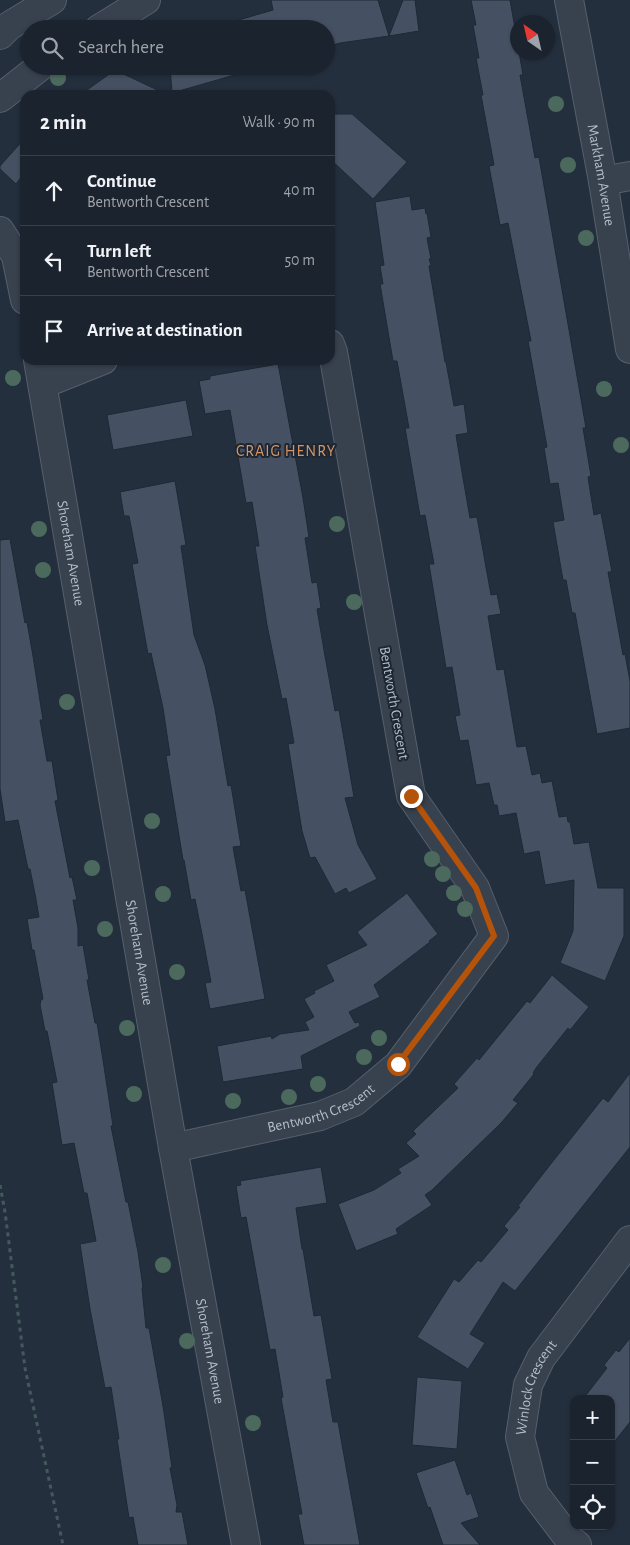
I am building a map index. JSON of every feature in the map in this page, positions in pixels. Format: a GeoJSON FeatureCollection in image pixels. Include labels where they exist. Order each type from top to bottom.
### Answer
{"type":"FeatureCollection","features":[{"type":"Feature","properties":{"kind":"street"},"geometry":{"type":"LineString","coordinates":[[0,35],[9,26],[52,0]]}},
{"type":"Feature","properties":{"kind":"street"},"geometry":{"type":"LineString","coordinates":[[114,20],[146,0]]}},
{"type":"Feature","properties":{"kind":"street","name":"Markham Avenue"},"geometry":{"type":"LineString","coordinates":[[569,0],[603,181],[630,349]]}},
{"type":"Feature","properties":{"kind":"street"},"geometry":{"type":"LineString","coordinates":[[0,98],[30,75]]}},
{"type":"Feature","properties":{"kind":"street"},"geometry":{"type":"LineString","coordinates":[[603,181],[630,176]]}},
{"type":"Feature","properties":{"kind":"street"},"geometry":{"type":"LineString","coordinates":[[0,231],[16,256],[20,276]]}},
{"type":"Feature","properties":{"kind":"street"},"geometry":{"type":"LineString","coordinates":[[40,372],[77,365]]}},
{"type":"Feature","properties":{"kind":"street","name":"Bentworth Crescent"},"geometry":{"type":"LineString","coordinates":[[173,1148],[320,1116],[354,1102],[398,1064],[494,936],[476,888],[411,796],[335,365]]}},
{"type":"Feature","properties":{"kind":"street","name":"Shoreham Avenue"},"geometry":{"type":"LineString","coordinates":[[40,372],[173,1148],[246,1545]]}},
{"type":"Feature","properties":{"kind":"street","name":"Winlock Crescent"},"geometry":{"type":"LineString","coordinates":[[578,1545],[569,1539],[534,1493],[520,1437],[528,1385],[541,1358],[630,1240]]}},
{"type":"Feature","properties":{"kind":"path"},"geometry":{"type":"LineString","coordinates":[[0,1185],[25,1368],[63,1545]]}},
{"type":"Feature","properties":{"kind":"building"},"geometry":{"type":"Polygon","coordinates":[[[271,0],[378,0],[389,36],[335,44],[335,20],[238,20],[273,10],[271,0]]]}},
{"type":"Feature","properties":{"kind":"building"},"geometry":{"type":"Polygon","coordinates":[[[403,0],[415,0],[419,31],[389,36],[403,0]]]}},
{"type":"Feature","properties":{"kind":"building"},"geometry":{"type":"Polygon","coordinates":[[[471,0],[510,0],[513,15],[510,15],[510,60],[520,60],[523,75],[520,75],[535,158],[539,157],[586,428],[583,428],[591,476],[588,477],[594,515],[601,513],[612,572],[608,572],[623,655],[625,654],[630,681],[630,728],[597,734],[575,613],[572,613],[566,580],[563,580],[553,522],[564,520],[558,483],[550,484],[544,448],[547,447],[528,341],[531,341],[508,223],[500,225],[489,166],[494,165],[476,58],[479,58],[473,25],[476,25],[471,0]]]}},
{"type":"Feature","properties":{"kind":"building"},"geometry":{"type":"Polygon","coordinates":[[[108,75],[126,75],[157,90],[87,90],[108,75]]]}},
{"type":"Feature","properties":{"kind":"building"},"geometry":{"type":"Polygon","coordinates":[[[171,75],[235,75],[182,90],[172,90],[171,75]]]}},
{"type":"Feature","properties":{"kind":"building"},"geometry":{"type":"Polygon","coordinates":[[[335,114],[352,114],[407,162],[373,199],[335,164],[335,114]]]}},
{"type":"Feature","properties":{"kind":"building"},"geometry":{"type":"Polygon","coordinates":[[[20,144],[20,179],[16,184],[0,169],[0,166],[20,144]]]}},
{"type":"Feature","properties":{"kind":"building"},"geometry":{"type":"Polygon","coordinates":[[[410,196],[412,210],[425,208],[427,213],[431,237],[427,238],[431,259],[429,259],[431,265],[429,266],[445,362],[454,406],[464,404],[468,433],[456,435],[462,472],[470,518],[477,517],[491,595],[497,594],[501,614],[488,616],[497,670],[504,669],[517,747],[526,746],[532,775],[540,773],[542,783],[552,781],[559,817],[567,816],[574,844],[589,842],[598,888],[624,888],[624,936],[605,981],[560,963],[573,931],[574,880],[545,885],[539,851],[524,854],[516,813],[499,816],[497,805],[494,805],[489,783],[476,785],[468,740],[460,741],[455,716],[460,715],[452,667],[446,668],[429,564],[434,564],[425,515],[420,516],[405,428],[409,428],[397,361],[393,361],[380,284],[383,284],[380,266],[384,265],[375,202],[410,196]]]}},
{"type":"Feature","properties":{"kind":"building"},"geometry":{"type":"Polygon","coordinates":[[[278,365],[303,498],[309,537],[305,538],[312,583],[317,582],[321,608],[317,609],[325,656],[335,711],[339,710],[354,797],[345,798],[358,845],[377,879],[349,893],[346,888],[335,894],[315,857],[310,858],[302,831],[288,744],[294,743],[286,698],[282,699],[267,625],[255,546],[259,546],[252,502],[246,503],[230,410],[205,414],[199,381],[210,379],[210,376],[278,365]]]}},
{"type":"Feature","properties":{"kind":"building"},"geometry":{"type":"Polygon","coordinates":[[[186,400],[193,436],[113,450],[107,415],[186,400]]]}},
{"type":"Feature","properties":{"kind":"building"},"geometry":{"type":"Polygon","coordinates":[[[175,481],[186,545],[181,546],[194,635],[205,665],[215,709],[228,786],[231,785],[241,846],[233,847],[241,891],[245,890],[265,999],[210,1009],[205,983],[211,982],[195,899],[191,900],[183,860],[166,756],[170,755],[163,708],[151,653],[148,654],[132,564],[138,563],[129,516],[124,516],[120,492],[175,481]]]}},
{"type":"Feature","properties":{"kind":"building"},"geometry":{"type":"Polygon","coordinates":[[[10,539],[33,656],[43,720],[40,720],[47,761],[52,761],[58,800],[55,801],[70,878],[72,877],[77,900],[73,900],[78,928],[78,946],[83,945],[89,980],[87,980],[103,1060],[113,1126],[111,1126],[138,1252],[146,1328],[149,1328],[163,1406],[172,1468],[170,1468],[177,1505],[176,1512],[182,1512],[188,1545],[138,1545],[133,1517],[129,1518],[111,1387],[105,1388],[90,1309],[80,1244],[96,1241],[87,1193],[84,1193],[74,1143],[62,1145],[52,1083],[57,1082],[40,1005],[43,999],[27,919],[39,917],[35,894],[18,820],[5,822],[0,789],[0,540],[10,539]]]}},
{"type":"Feature","properties":{"kind":"building"},"geometry":{"type":"Polygon","coordinates":[[[407,893],[438,934],[374,985],[380,997],[349,1012],[355,1023],[359,1022],[360,1026],[301,1056],[303,1069],[223,1082],[217,1046],[271,1036],[272,1039],[280,1034],[309,1030],[305,1022],[314,1017],[304,999],[315,993],[314,991],[334,981],[326,965],[367,945],[357,932],[407,893]]]}},
{"type":"Feature","properties":{"kind":"building"},"geometry":{"type":"Polygon","coordinates":[[[552,975],[589,1007],[570,1030],[568,1028],[536,1068],[534,1074],[513,1100],[518,1103],[501,1123],[425,1195],[432,1205],[396,1229],[398,1234],[356,1251],[338,1204],[374,1190],[401,1173],[398,1169],[419,1156],[406,1143],[416,1134],[413,1131],[458,1088],[454,1084],[477,1058],[479,1060],[527,1001],[530,1003],[552,975]]]}},
{"type":"Feature","properties":{"kind":"building"},"geometry":{"type":"Polygon","coordinates":[[[630,1073],[630,1147],[515,1291],[503,1282],[470,1334],[485,1343],[468,1369],[417,1337],[454,1279],[459,1282],[478,1260],[481,1262],[508,1230],[504,1226],[550,1165],[603,1098],[608,1102],[630,1073]]]}},
{"type":"Feature","properties":{"kind":"building"},"geometry":{"type":"Polygon","coordinates":[[[321,1167],[327,1203],[296,1208],[314,1316],[321,1315],[332,1379],[326,1380],[333,1422],[338,1422],[360,1545],[304,1545],[298,1514],[302,1514],[281,1398],[283,1397],[275,1349],[270,1350],[246,1217],[241,1218],[236,1186],[241,1185],[240,1181],[321,1167]]]}},
{"type":"Feature","properties":{"kind":"building"},"geometry":{"type":"Polygon","coordinates":[[[630,1338],[630,1422],[615,1441],[615,1395],[586,1395],[607,1368],[604,1365],[616,1350],[619,1352],[630,1338]]]}},
{"type":"Feature","properties":{"kind":"building"},"geometry":{"type":"Polygon","coordinates":[[[417,1377],[462,1381],[457,1449],[412,1445],[417,1377]]]}},
{"type":"Feature","properties":{"kind":"building"},"geometry":{"type":"Polygon","coordinates":[[[455,1460],[467,1495],[471,1493],[479,1517],[461,1523],[480,1545],[443,1545],[416,1473],[455,1460]]]}},
{"type":"Feature","properties":{"kind":"district","name":"CRAIG HENRY"},"geometry":{"type":"Point","coordinates":[286,451]}},
{"type":"Feature","properties":{"kind":"route"},"geometry":{"type":"LineString","coordinates":[[398,1064],[494,936],[476,888],[411,796]]}}]}
